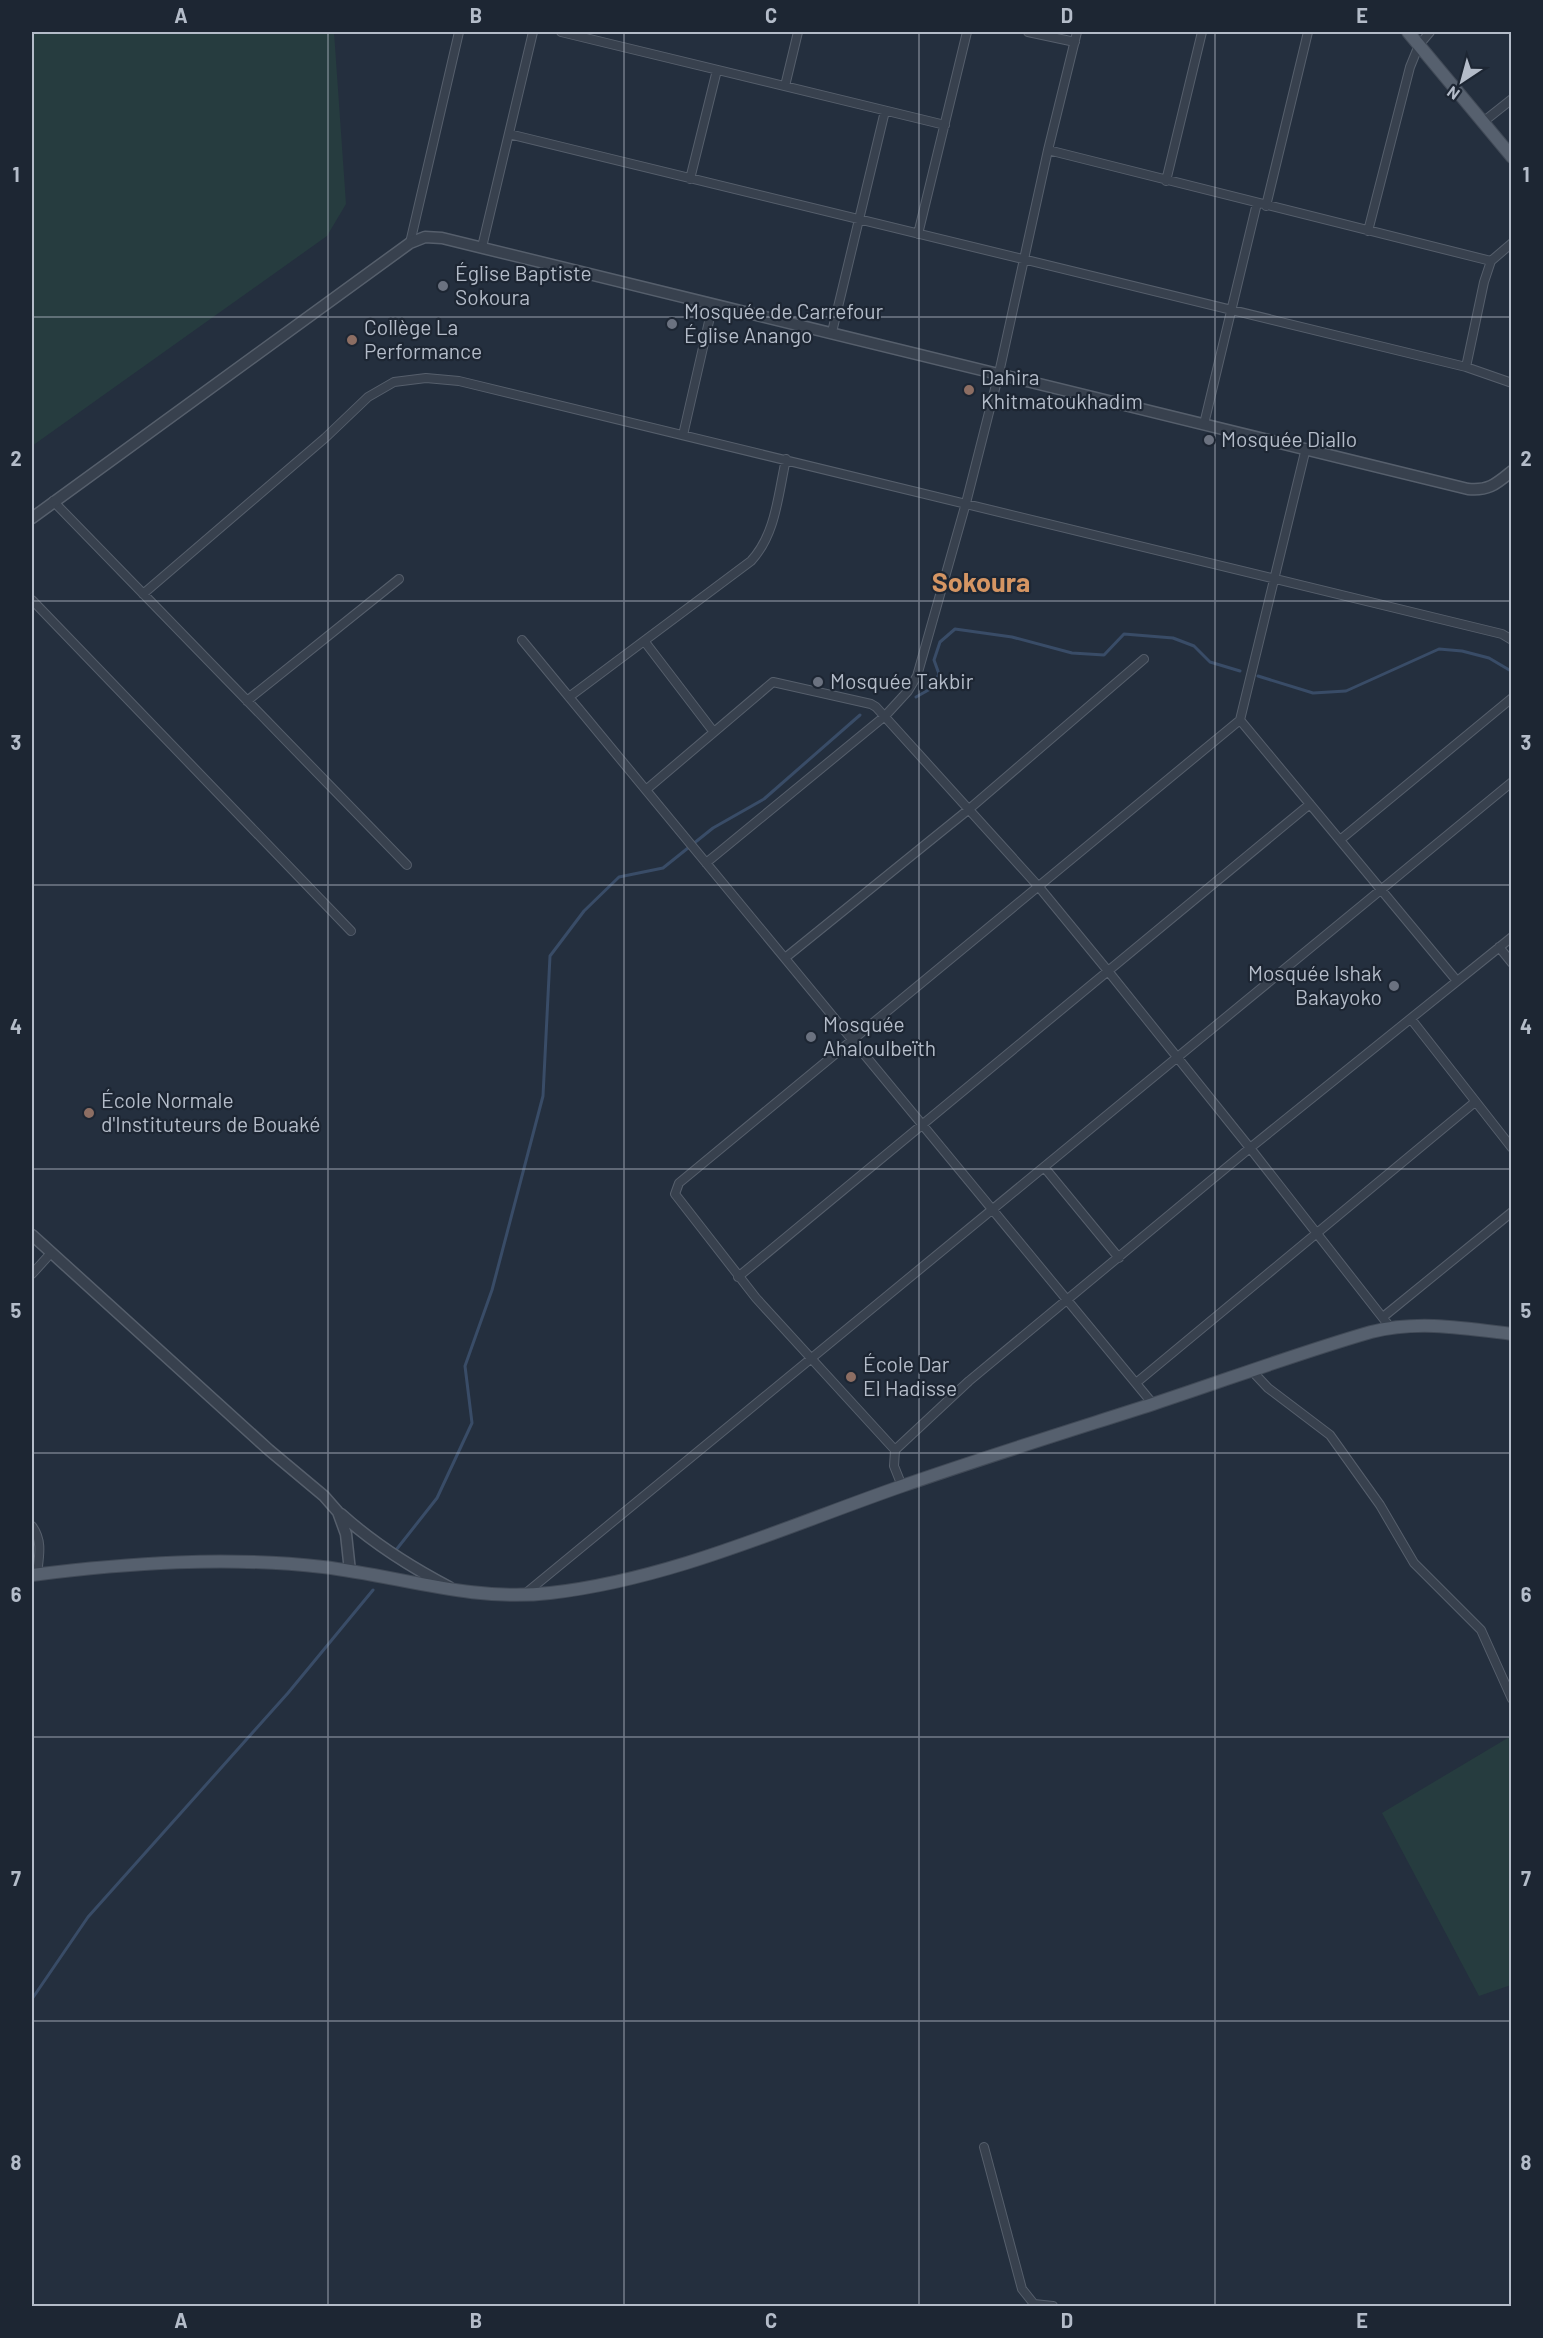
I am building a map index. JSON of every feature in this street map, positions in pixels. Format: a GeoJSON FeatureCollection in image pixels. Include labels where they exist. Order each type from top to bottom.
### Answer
{"type":"FeatureCollection","features":[{"type":"Feature","properties":{"kind":"main road"},"geometry":{"type":"LineString","coordinates":[[1406,32],[1512,157]]}},
{"type":"Feature","properties":{"kind":"main road"},"geometry":{"type":"LineString","coordinates":[[34,1575],[152,1562],[266,1563],[350,1571],[458,1591],[522,1596],[553,1593],[636,1578],[772,1534],[902,1486],[1355,1336],[1386,1322],[1512,1334]]}},
{"type":"Feature","properties":{"kind":"street"},"geometry":{"type":"LineString","coordinates":[[410,243],[459,32]]}},
{"type":"Feature","properties":{"kind":"street"},"geometry":{"type":"LineString","coordinates":[[482,247],[533,32]]}},
{"type":"Feature","properties":{"kind":"street"},"geometry":{"type":"LineString","coordinates":[[561,32],[945,126]]}},
{"type":"Feature","properties":{"kind":"street"},"geometry":{"type":"LineString","coordinates":[[785,86],[798,32]]}},
{"type":"Feature","properties":{"kind":"street"},"geometry":{"type":"LineString","coordinates":[[918,234],[967,32]]}},
{"type":"Feature","properties":{"kind":"street"},"geometry":{"type":"LineString","coordinates":[[1028,32],[1075,42]]}},
{"type":"Feature","properties":{"kind":"street"},"geometry":{"type":"LineString","coordinates":[[706,863],[885,716],[908,692],[917,676],[966,503],[999,373],[1048,150],[1077,32]]}},
{"type":"Feature","properties":{"kind":"street"},"geometry":{"type":"LineString","coordinates":[[1166,181],[1202,32]]}},
{"type":"Feature","properties":{"kind":"street"},"geometry":{"type":"LineString","coordinates":[[1266,206],[1308,32]]}},
{"type":"Feature","properties":{"kind":"street"},"geometry":{"type":"LineString","coordinates":[[1368,231],[1410,67],[1419,45],[1430,32]]}},
{"type":"Feature","properties":{"kind":"street"},"geometry":{"type":"LineString","coordinates":[[690,178],[717,70]]}},
{"type":"Feature","properties":{"kind":"street"},"geometry":{"type":"LineString","coordinates":[[1483,122],[1512,99]]}},
{"type":"Feature","properties":{"kind":"street"},"geometry":{"type":"LineString","coordinates":[[832,332],[885,111]]}},
{"type":"Feature","properties":{"kind":"street"},"geometry":{"type":"LineString","coordinates":[[509,134],[1466,367],[1512,383]]}},
{"type":"Feature","properties":{"kind":"street"},"geometry":{"type":"LineString","coordinates":[[1048,150],[1491,261]]}},
{"type":"Feature","properties":{"kind":"street"},"geometry":{"type":"LineString","coordinates":[[1204,424],[1257,203]]}},
{"type":"Feature","properties":{"kind":"street"},"geometry":{"type":"LineString","coordinates":[[32,518],[410,243],[425,237],[442,238],[482,247],[1482,490],[1494,485],[1512,471]]}},
{"type":"Feature","properties":{"kind":"street"},"geometry":{"type":"LineString","coordinates":[[1466,367],[1484,282],[1491,261],[1512,243]]}},
{"type":"Feature","properties":{"kind":"street"},"geometry":{"type":"LineString","coordinates":[[683,435],[713,304]]}},
{"type":"Feature","properties":{"kind":"street"},"geometry":{"type":"LineString","coordinates":[[143,594],[368,398],[394,382],[426,378],[459,381],[786,459],[1274,577],[1502,634],[1512,640]]}},
{"type":"Feature","properties":{"kind":"street"},"geometry":{"type":"LineString","coordinates":[[895,1450],[738,1277],[675,1194],[675,1188],[1240,720],[1306,448]]}},
{"type":"Feature","properties":{"kind":"street"},"geometry":{"type":"LineString","coordinates":[[568,697],[751,561],[769,536],[786,459]]}},
{"type":"Feature","properties":{"kind":"street"},"geometry":{"type":"LineString","coordinates":[[53,501],[408,865]]}},
{"type":"Feature","properties":{"kind":"street"},"geometry":{"type":"LineString","coordinates":[[247,701],[399,579]]}},
{"type":"Feature","properties":{"kind":"street"},"geometry":{"type":"LineString","coordinates":[[32,600],[351,931]]}},
{"type":"Feature","properties":{"kind":"street"},"geometry":{"type":"LineString","coordinates":[[522,640],[1153,1404]]}},
{"type":"Feature","properties":{"kind":"street"},"geometry":{"type":"LineString","coordinates":[[645,642],[713,731]]}},
{"type":"Feature","properties":{"kind":"street"},"geometry":{"type":"LineString","coordinates":[[785,958],[968,810],[1144,659]]}},
{"type":"Feature","properties":{"kind":"street"},"geometry":{"type":"LineString","coordinates":[[646,789],[773,682],[871,704],[885,716],[1039,887],[1250,1148],[1386,1322],[1512,1212]]}},
{"type":"Feature","properties":{"kind":"street"},"geometry":{"type":"LineString","coordinates":[[1340,840],[1512,698]]}},
{"type":"Feature","properties":{"kind":"street"},"geometry":{"type":"LineString","coordinates":[[1240,720],[1457,981]]}},
{"type":"Feature","properties":{"kind":"street"},"geometry":{"type":"LineString","coordinates":[[522,1596],[1512,782]]}},
{"type":"Feature","properties":{"kind":"street"},"geometry":{"type":"LineString","coordinates":[[738,1277],[1310,804]]}},
{"type":"Feature","properties":{"kind":"street"},"geometry":{"type":"LineString","coordinates":[[902,1486],[894,1466],[895,1450],[969,1381],[1250,1148],[1512,937]]}},
{"type":"Feature","properties":{"kind":"street"},"geometry":{"type":"LineString","coordinates":[[1499,947],[1512,963]]}},
{"type":"Feature","properties":{"kind":"street"},"geometry":{"type":"LineString","coordinates":[[1411,1019],[1512,1148]]}},
{"type":"Feature","properties":{"kind":"street"},"geometry":{"type":"LineString","coordinates":[[1136,1383],[1475,1101]]}},
{"type":"Feature","properties":{"kind":"street"},"geometry":{"type":"LineString","coordinates":[[1044,1167],[1119,1258]]}},
{"type":"Feature","properties":{"kind":"street"},"geometry":{"type":"LineString","coordinates":[[32,1234],[369,1539],[398,1559],[458,1591]]}},
{"type":"Feature","properties":{"kind":"street"},"geometry":{"type":"LineString","coordinates":[[32,1274],[51,1253]]}},
{"type":"Feature","properties":{"kind":"street"},"geometry":{"type":"LineString","coordinates":[[1252,1371],[1268,1388],[1330,1435],[1380,1505],[1414,1563],[1481,1630],[1512,1699]]}},
{"type":"Feature","properties":{"kind":"street"},"geometry":{"type":"LineString","coordinates":[[338,1512],[346,1534],[350,1571]]}},
{"type":"Feature","properties":{"kind":"street"},"geometry":{"type":"LineString","coordinates":[[32,1526],[38,1535],[40,1545],[34,1575]]}},
{"type":"Feature","properties":{"kind":"street"},"geometry":{"type":"LineString","coordinates":[[984,2147],[1022,2289],[1034,2304],[1053,2307]]}},
{"type":"Feature","properties":{"kind":"green space"},"geometry":{"type":"Polygon","coordinates":[[[32,32],[334,32],[346,204],[327,236],[32,446],[32,32]]]}},
{"type":"Feature","properties":{"kind":"green space"},"geometry":{"type":"Polygon","coordinates":[[[1511,1736],[1511,1985],[1479,1996],[1382,1813],[1511,1736]]]}},
{"type":"Feature","properties":{"kind":"waterway"},"geometry":{"type":"LineString","coordinates":[[916,697],[932,688],[939,674],[934,660],[940,642],[955,629],[1012,637],[1072,653],[1104,655],[1124,634],[1173,638],[1194,646],[1210,662],[1240,671]]}},
{"type":"Feature","properties":{"kind":"waterway"},"geometry":{"type":"LineString","coordinates":[[1258,676],[1313,693],[1346,691],[1439,649],[1462,651],[1489,658],[1511,671]]}},
{"type":"Feature","properties":{"kind":"waterway"},"geometry":{"type":"LineString","coordinates":[[396,1550],[437,1498],[472,1423],[465,1366],[492,1290],[543,1096],[550,956],[584,911],[619,877],[663,868],[713,828],[764,799],[860,715]]}},
{"type":"Feature","properties":{"kind":"waterway"},"geometry":{"type":"LineString","coordinates":[[32,1999],[88,1917],[288,1693],[373,1590]]}},
{"type":"Feature","properties":{"kind":"place","name":"Église Baptiste Sokoura"},"geometry":{"type":"Point","coordinates":[443,286]}},
{"type":"Feature","properties":{"kind":"place","name":"Mosquée de Carrefour Église Anango"},"geometry":{"type":"Point","coordinates":[672,324]}},
{"type":"Feature","properties":{"kind":"place","name":"Collège La Performance"},"geometry":{"type":"Point","coordinates":[352,340]}},
{"type":"Feature","properties":{"kind":"place","name":"Dahira Khitmatoukhadim"},"geometry":{"type":"Point","coordinates":[969,390]}},
{"type":"Feature","properties":{"kind":"place","name":"Mosquée Diallo"},"geometry":{"type":"Point","coordinates":[1209,440]}},
{"type":"Feature","properties":{"kind":"place","name":"Mosquée Takbir"},"geometry":{"type":"Point","coordinates":[818,682]}},
{"type":"Feature","properties":{"kind":"place","name":"Mosquée Ishak Bakayoko"},"geometry":{"type":"Point","coordinates":[1394,986]}},
{"type":"Feature","properties":{"kind":"place","name":"Mosquée Ahaloulbeïth"},"geometry":{"type":"Point","coordinates":[811,1037]}},
{"type":"Feature","properties":{"kind":"place","name":"École Normale d'Instituteurs de Bouaké"},"geometry":{"type":"Point","coordinates":[89,1113]}},
{"type":"Feature","properties":{"kind":"place","name":"École Dar El Hadisse"},"geometry":{"type":"Point","coordinates":[851,1377]}},
{"type":"Feature","properties":{"kind":"district","name":"Sokoura"},"geometry":{"type":"Point","coordinates":[981,583]}}]}
